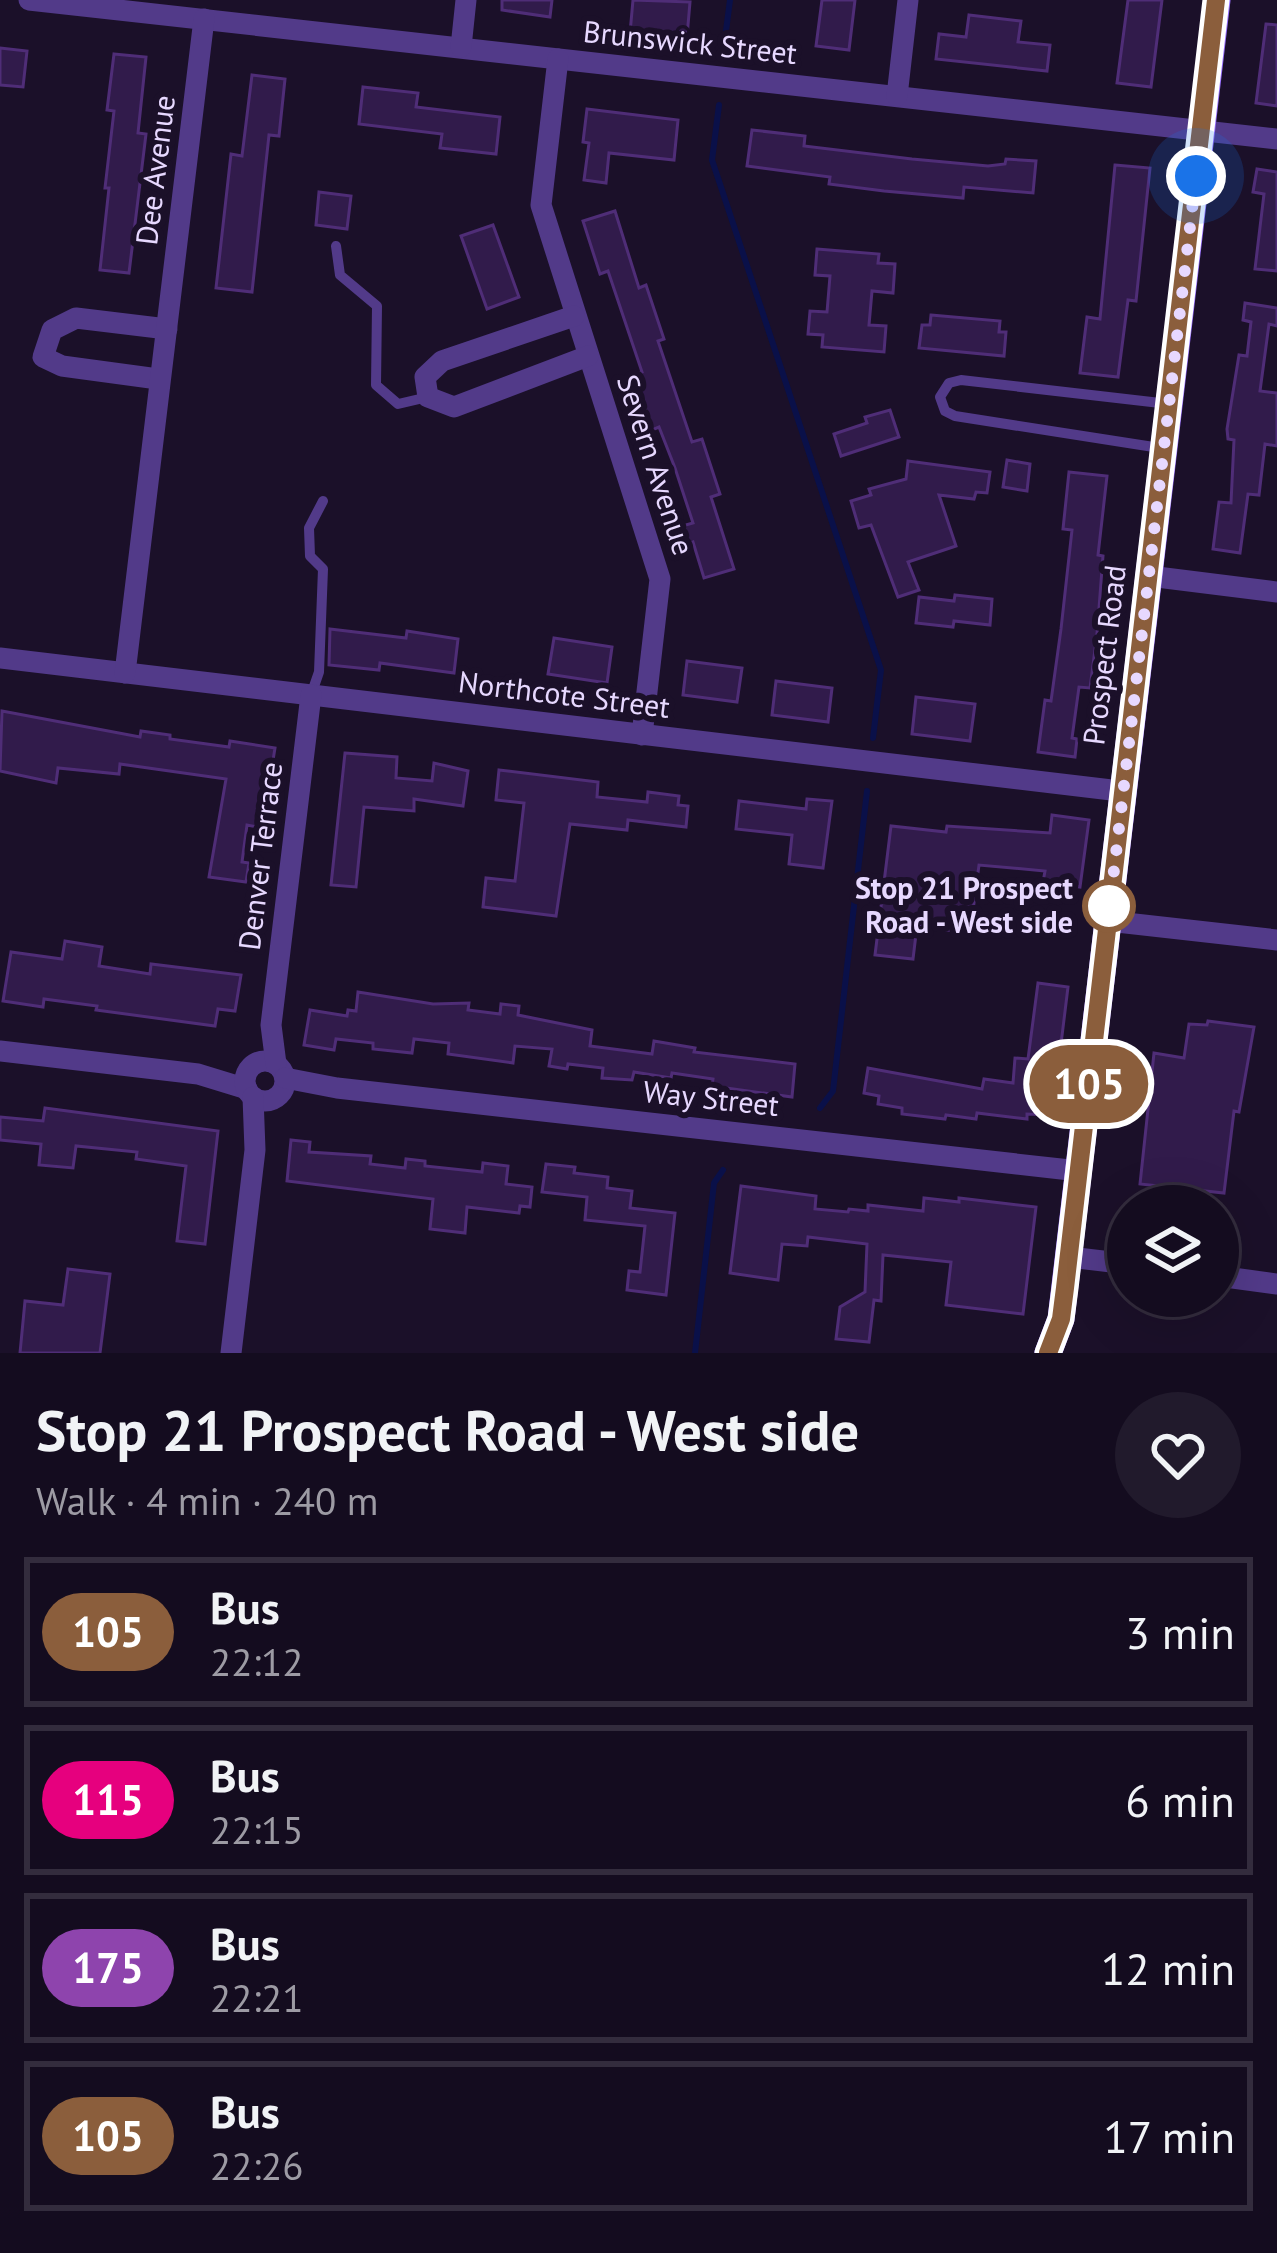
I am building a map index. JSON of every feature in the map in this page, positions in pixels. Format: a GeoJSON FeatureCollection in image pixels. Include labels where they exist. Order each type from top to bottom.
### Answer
{"type":"FeatureCollection","features":[{"type":"Feature","properties":{"kind":"main road","name":"Prospect Road"},"geometry":{"type":"LineString","coordinates":[[1048,1353],[1061,1319],[1069,1257],[1216,0]]}},
{"type":"Feature","properties":{"kind":"main road","name":"Prospect Road"},"geometry":{"type":"LineString","coordinates":[[1061,1319],[1066,1353]]}},
{"type":"Feature","properties":{"kind":"street","name":"Brunswick Street"},"geometry":{"type":"LineString","coordinates":[[29,0],[1277,140]]}},
{"type":"Feature","properties":{"kind":"street"},"geometry":{"type":"LineString","coordinates":[[460,46],[466,0]]}},
{"type":"Feature","properties":{"kind":"street"},"geometry":{"type":"LineString","coordinates":[[897,96],[908,0]]}},
{"type":"Feature","properties":{"kind":"street","name":"Dee Avenue"},"geometry":{"type":"LineString","coordinates":[[125,673],[204,19]]}},
{"type":"Feature","properties":{"kind":"street","name":"Severn Avenue"},"geometry":{"type":"LineString","coordinates":[[558,59],[541,205],[660,579],[643,734]]}},
{"type":"Feature","properties":{"kind":"street"},"geometry":{"type":"LineString","coordinates":[[428,397],[425,377],[442,361],[574,316]]}},
{"type":"Feature","properties":{"kind":"street"},"geometry":{"type":"LineString","coordinates":[[158,379],[62,366],[44,357],[52,330],[76,318],[167,328]]}},
{"type":"Feature","properties":{"kind":"street","name":"Severn Avenue"},"geometry":{"type":"LineString","coordinates":[[428,397],[454,407],[588,356]]}},
{"type":"Feature","properties":{"kind":"street"},"geometry":{"type":"LineString","coordinates":[[1149,576],[1277,592]]}},
{"type":"Feature","properties":{"kind":"street","name":"Northcote Street"},"geometry":{"type":"LineString","coordinates":[[0,658],[1120,791]]}},
{"type":"Feature","properties":{"kind":"street","name":"Denver Terrace"},"geometry":{"type":"LineString","coordinates":[[231,1353],[310,695]]}},
{"type":"Feature","properties":{"kind":"street"},"geometry":{"type":"LineString","coordinates":[[1108,921],[1277,940]]}},
{"type":"Feature","properties":{"kind":"street","name":"Way Street"},"geometry":{"type":"LineString","coordinates":[[0,1051],[1079,1171]]}},
{"type":"Feature","properties":{"kind":"street"},"geometry":{"type":"LineString","coordinates":[[1069,1257],[1107,1262]]}},
{"type":"Feature","properties":{"kind":"street"},"geometry":{"type":"LineString","coordinates":[[1239,1279],[1277,1284]]}},
{"type":"Feature","properties":{"kind":"lane"},"geometry":{"type":"LineString","coordinates":[[335,246],[340,274],[377,306],[376,385],[398,404],[428,397]]}},
{"type":"Feature","properties":{"kind":"lane"},"geometry":{"type":"LineString","coordinates":[[1163,449],[956,416],[945,411],[940,398],[949,383],[961,380],[1169,404]]}},
{"type":"Feature","properties":{"kind":"lane"},"geometry":{"type":"LineString","coordinates":[[310,695],[319,672],[323,569],[310,556],[309,529],[323,501]]}},
{"type":"Feature","properties":{"kind":"building"},"geometry":{"type":"Polygon","coordinates":[[[502,0],[552,0],[550,17],[502,10],[502,0]]]}},
{"type":"Feature","properties":{"kind":"building"},"geometry":{"type":"Polygon","coordinates":[[[633,0],[690,2],[687,37],[630,33],[633,0]]]}},
{"type":"Feature","properties":{"kind":"building"},"geometry":{"type":"Polygon","coordinates":[[[822,0],[855,0],[849,50],[816,46],[822,0]]]}},
{"type":"Feature","properties":{"kind":"building"},"geometry":{"type":"Polygon","coordinates":[[[1128,0],[1162,0],[1151,87],[1117,83],[1128,0]]]}},
{"type":"Feature","properties":{"kind":"building"},"geometry":{"type":"Polygon","coordinates":[[[969,15],[1021,21],[1018,42],[1050,45],[1047,71],[936,59],[939,34],[966,37],[969,15]]]}},
{"type":"Feature","properties":{"kind":"building"},"geometry":{"type":"Polygon","coordinates":[[[1266,24],[1277,25],[1277,106],[1256,103],[1266,24]]]}},
{"type":"Feature","properties":{"kind":"building"},"geometry":{"type":"Polygon","coordinates":[[[0,48],[27,51],[23,87],[0,85],[0,48]]]}},
{"type":"Feature","properties":{"kind":"building"},"geometry":{"type":"Polygon","coordinates":[[[114,54],[146,57],[138,133],[146,134],[129,273],[100,270],[114,111],[107,110],[114,54]]]}},
{"type":"Feature","properties":{"kind":"building"},"geometry":{"type":"Polygon","coordinates":[[[252,75],[285,79],[279,136],[269,135],[252,292],[216,288],[231,154],[242,156],[252,75]]]}},
{"type":"Feature","properties":{"kind":"building"},"geometry":{"type":"Polygon","coordinates":[[[363,87],[418,93],[416,107],[500,117],[496,154],[440,148],[442,134],[359,124],[363,87]]]}},
{"type":"Feature","properties":{"kind":"building"},"geometry":{"type":"Polygon","coordinates":[[[587,109],[678,120],[674,160],[609,153],[606,183],[584,180],[587,109]]]}},
{"type":"Feature","properties":{"kind":"building"},"geometry":{"type":"Polygon","coordinates":[[[752,130],[805,136],[804,146],[912,159],[988,166],[1005,164],[1006,159],[1036,161],[1033,193],[964,187],[963,198],[884,191],[829,184],[830,177],[747,166],[752,130]]]}},
{"type":"Feature","properties":{"kind":"building"},"geometry":{"type":"Polygon","coordinates":[[[1115,165],[1150,168],[1136,301],[1128,300],[1118,377],[1080,373],[1087,317],[1100,319],[1115,165]]]}},
{"type":"Feature","properties":{"kind":"building"},"geometry":{"type":"Polygon","coordinates":[[[1257,169],[1277,172],[1277,271],[1255,269],[1264,194],[1253,192],[1257,169]]]}},
{"type":"Feature","properties":{"kind":"building"},"geometry":{"type":"Polygon","coordinates":[[[319,192],[351,196],[347,229],[316,225],[319,192]]]}},
{"type":"Feature","properties":{"kind":"building"},"geometry":{"type":"Polygon","coordinates":[[[615,211],[639,288],[646,285],[664,339],[658,341],[692,442],[702,439],[720,494],[711,497],[734,569],[704,578],[693,542],[688,544],[682,526],[693,523],[675,468],[659,427],[652,430],[633,375],[642,372],[608,271],[600,274],[583,221],[615,211]]]}},
{"type":"Feature","properties":{"kind":"building"},"geometry":{"type":"Polygon","coordinates":[[[493,225],[519,297],[487,309],[461,236],[493,225]]]}},
{"type":"Feature","properties":{"kind":"building"},"geometry":{"type":"Polygon","coordinates":[[[817,249],[879,254],[878,263],[895,264],[893,293],[872,291],[869,325],[886,326],[884,352],[822,347],[823,335],[808,334],[810,311],[827,312],[830,276],[815,275],[817,249]]]}},
{"type":"Feature","properties":{"kind":"building"},"geometry":{"type":"Polygon","coordinates":[[[1245,303],[1277,308],[1277,326],[1269,324],[1260,391],[1277,393],[1277,446],[1265,444],[1259,495],[1248,494],[1240,553],[1213,549],[1219,502],[1231,503],[1234,440],[1228,439],[1227,429],[1239,355],[1247,356],[1251,322],[1243,320],[1245,303]]]}},
{"type":"Feature","properties":{"kind":"building"},"geometry":{"type":"Polygon","coordinates":[[[931,315],[1000,321],[999,332],[1006,332],[1004,356],[919,348],[922,325],[930,325],[931,315]]]}},
{"type":"Feature","properties":{"kind":"building"},"geometry":{"type":"Polygon","coordinates":[[[890,410],[899,437],[841,456],[834,434],[890,410]]]}},
{"type":"Feature","properties":{"kind":"building"},"geometry":{"type":"Polygon","coordinates":[[[1007,460],[1030,464],[1027,491],[1003,487],[1007,460]]]}},
{"type":"Feature","properties":{"kind":"building"},"geometry":{"type":"Polygon","coordinates":[[[908,461],[990,472],[987,493],[976,492],[974,499],[939,495],[956,546],[908,562],[919,590],[898,597],[871,525],[859,528],[851,501],[871,495],[869,489],[906,479],[908,461]]]}},
{"type":"Feature","properties":{"kind":"building"},"geometry":{"type":"Polygon","coordinates":[[[1069,472],[1107,476],[1098,555],[1103,556],[1097,634],[1090,688],[1079,687],[1072,738],[1077,739],[1075,757],[1038,752],[1045,700],[1051,701],[1072,530],[1063,529],[1069,472]]]}},
{"type":"Feature","properties":{"kind":"building"},"geometry":{"type":"Polygon","coordinates":[[[955,595],[992,599],[990,625],[916,623],[919,597],[954,601],[955,595]]]}},
{"type":"Feature","properties":{"kind":"building"},"geometry":{"type":"Polygon","coordinates":[[[330,629],[406,638],[407,631],[458,639],[454,673],[380,663],[379,670],[329,665],[330,629]]]}},
{"type":"Feature","properties":{"kind":"building"},"geometry":{"type":"Polygon","coordinates":[[[554,638],[612,647],[607,683],[548,674],[554,638]]]}},
{"type":"Feature","properties":{"kind":"building"},"geometry":{"type":"Polygon","coordinates":[[[687,661],[742,668],[737,702],[683,695],[687,661]]]}},
{"type":"Feature","properties":{"kind":"building"},"geometry":{"type":"Polygon","coordinates":[[[776,681],[832,688],[828,722],[772,715],[776,681]]]}},
{"type":"Feature","properties":{"kind":"building"},"geometry":{"type":"Polygon","coordinates":[[[916,697],[975,704],[970,741],[912,734],[916,697]]]}},
{"type":"Feature","properties":{"kind":"building"},"geometry":{"type":"Polygon","coordinates":[[[2,711],[140,737],[141,731],[229,747],[230,741],[275,748],[262,828],[247,825],[242,862],[249,863],[246,882],[209,877],[226,779],[120,764],[119,774],[58,768],[56,783],[0,771],[2,711]]]}},
{"type":"Feature","properties":{"kind":"building"},"geometry":{"type":"Polygon","coordinates":[[[345,753],[397,757],[396,778],[432,781],[434,763],[468,771],[463,806],[414,799],[414,811],[364,807],[356,887],[331,885],[345,753]]]}},
{"type":"Feature","properties":{"kind":"building"},"geometry":{"type":"Polygon","coordinates":[[[499,770],[598,782],[597,797],[647,802],[648,792],[679,796],[678,805],[688,806],[686,827],[628,820],[627,830],[570,824],[556,916],[483,907],[486,878],[515,881],[524,803],[496,800],[499,770]]]}},
{"type":"Feature","properties":{"kind":"building"},"geometry":{"type":"Polygon","coordinates":[[[807,799],[832,801],[823,868],[789,864],[792,835],[736,829],[739,801],[806,809],[807,799]]]}},
{"type":"Feature","properties":{"kind":"building"},"geometry":{"type":"Polygon","coordinates":[[[1052,815],[1089,820],[1080,887],[1043,882],[1045,871],[979,865],[970,933],[917,926],[913,959],[875,955],[891,826],[1050,833],[1052,815]]]}},
{"type":"Feature","properties":{"kind":"building"},"geometry":{"type":"Polygon","coordinates":[[[65,941],[102,947],[99,966],[150,974],[151,964],[241,975],[235,1011],[218,1009],[215,1026],[44,999],[43,1007],[3,1001],[11,952],[62,959],[65,941]]]}},
{"type":"Feature","properties":{"kind":"building"},"geometry":{"type":"Polygon","coordinates":[[[1038,983],[1068,987],[1061,1044],[1056,1043],[1050,1115],[1027,1114],[1027,1119],[977,1113],[976,1119],[946,1115],[945,1119],[902,1114],[902,1108],[878,1104],[879,1096],[864,1093],[868,1068],[982,1089],[984,1079],[1013,1083],[1015,1058],[1028,1059],[1038,983]]]}},
{"type":"Feature","properties":{"kind":"building"},"geometry":{"type":"Polygon","coordinates":[[[358,992],[433,1004],[469,1003],[468,1010],[500,1014],[501,1004],[519,1006],[518,1015],[592,1030],[590,1046],[652,1054],[654,1041],[695,1048],[694,1052],[795,1064],[792,1097],[712,1086],[713,1079],[672,1073],[671,1078],[634,1072],[632,1080],[602,1078],[603,1068],[549,1066],[552,1049],[515,1046],[513,1063],[448,1054],[449,1043],[414,1039],[412,1053],[336,1039],[334,1050],[304,1045],[310,1010],[347,1016],[348,1010],[356,1011],[358,992]]]}},
{"type":"Feature","properties":{"kind":"building"},"geometry":{"type":"Polygon","coordinates":[[[1208,1021],[1254,1027],[1239,1112],[1234,1111],[1225,1185],[1140,1184],[1154,1053],[1184,1058],[1189,1024],[1207,1025],[1208,1021]]]}},
{"type":"Feature","properties":{"kind":"building"},"geometry":{"type":"Polygon","coordinates":[[[45,1108],[218,1131],[205,1244],[177,1241],[186,1166],[136,1159],[137,1152],[76,1146],[73,1168],[39,1165],[41,1144],[0,1140],[0,1117],[43,1121],[45,1108]]]}},
{"type":"Feature","properties":{"kind":"building"},"geometry":{"type":"Polygon","coordinates":[[[291,1140],[310,1142],[309,1152],[371,1156],[370,1164],[405,1168],[406,1159],[425,1161],[425,1166],[482,1172],[483,1163],[508,1166],[506,1184],[532,1187],[530,1207],[520,1206],[519,1213],[467,1207],[465,1233],[430,1229],[433,1199],[287,1181],[291,1140]]]}},
{"type":"Feature","properties":{"kind":"building"},"geometry":{"type":"Polygon","coordinates":[[[546,1164],[608,1177],[607,1188],[632,1191],[630,1208],[675,1213],[666,1295],[627,1290],[629,1271],[640,1272],[645,1226],[585,1220],[587,1197],[542,1192],[546,1164]]]}},
{"type":"Feature","properties":{"kind":"building"},"geometry":{"type":"Polygon","coordinates":[[[741,1186],[816,1196],[815,1209],[848,1212],[868,1211],[868,1205],[923,1211],[924,1198],[1036,1207],[1023,1314],[946,1305],[951,1262],[883,1255],[881,1301],[874,1300],[869,1342],[836,1339],[840,1307],[865,1292],[867,1244],[808,1237],[807,1246],[782,1244],[778,1280],[730,1273],[741,1186]]]}},
{"type":"Feature","properties":{"kind":"building"},"geometry":{"type":"Polygon","coordinates":[[[68,1269],[110,1274],[100,1353],[20,1353],[25,1301],[63,1305],[68,1269]]]}},
{"type":"Feature","properties":{"kind":"waterway"},"geometry":{"type":"LineString","coordinates":[[723,54],[730,0]]}},
{"type":"Feature","properties":{"kind":"waterway"},"geometry":{"type":"LineString","coordinates":[[719,105],[712,160],[881,670],[873,738]]}},
{"type":"Feature","properties":{"kind":"waterway"},"geometry":{"type":"LineString","coordinates":[[820,1108],[833,1091],[867,791]]}},
{"type":"Feature","properties":{"kind":"waterway"},"geometry":{"type":"LineString","coordinates":[[695,1353],[714,1183],[723,1170]]}},
{"type":"Feature","properties":{"kind":"bus line","name":"105"},"geometry":{"type":"LineString","coordinates":[[1048,1353],[1061,1319],[1065,1288],[1216,0]]}},
{"type":"Feature","properties":{"kind":"place","name":"Stop 21 Prospect Road - West side"},"geometry":{"type":"Point","coordinates":[1109,906]}},
{"type":"Feature","properties":{"kind":"route"},"geometry":{"type":"LineString","coordinates":[[1109,906],[1108,921],[1196,176]]}}]}
